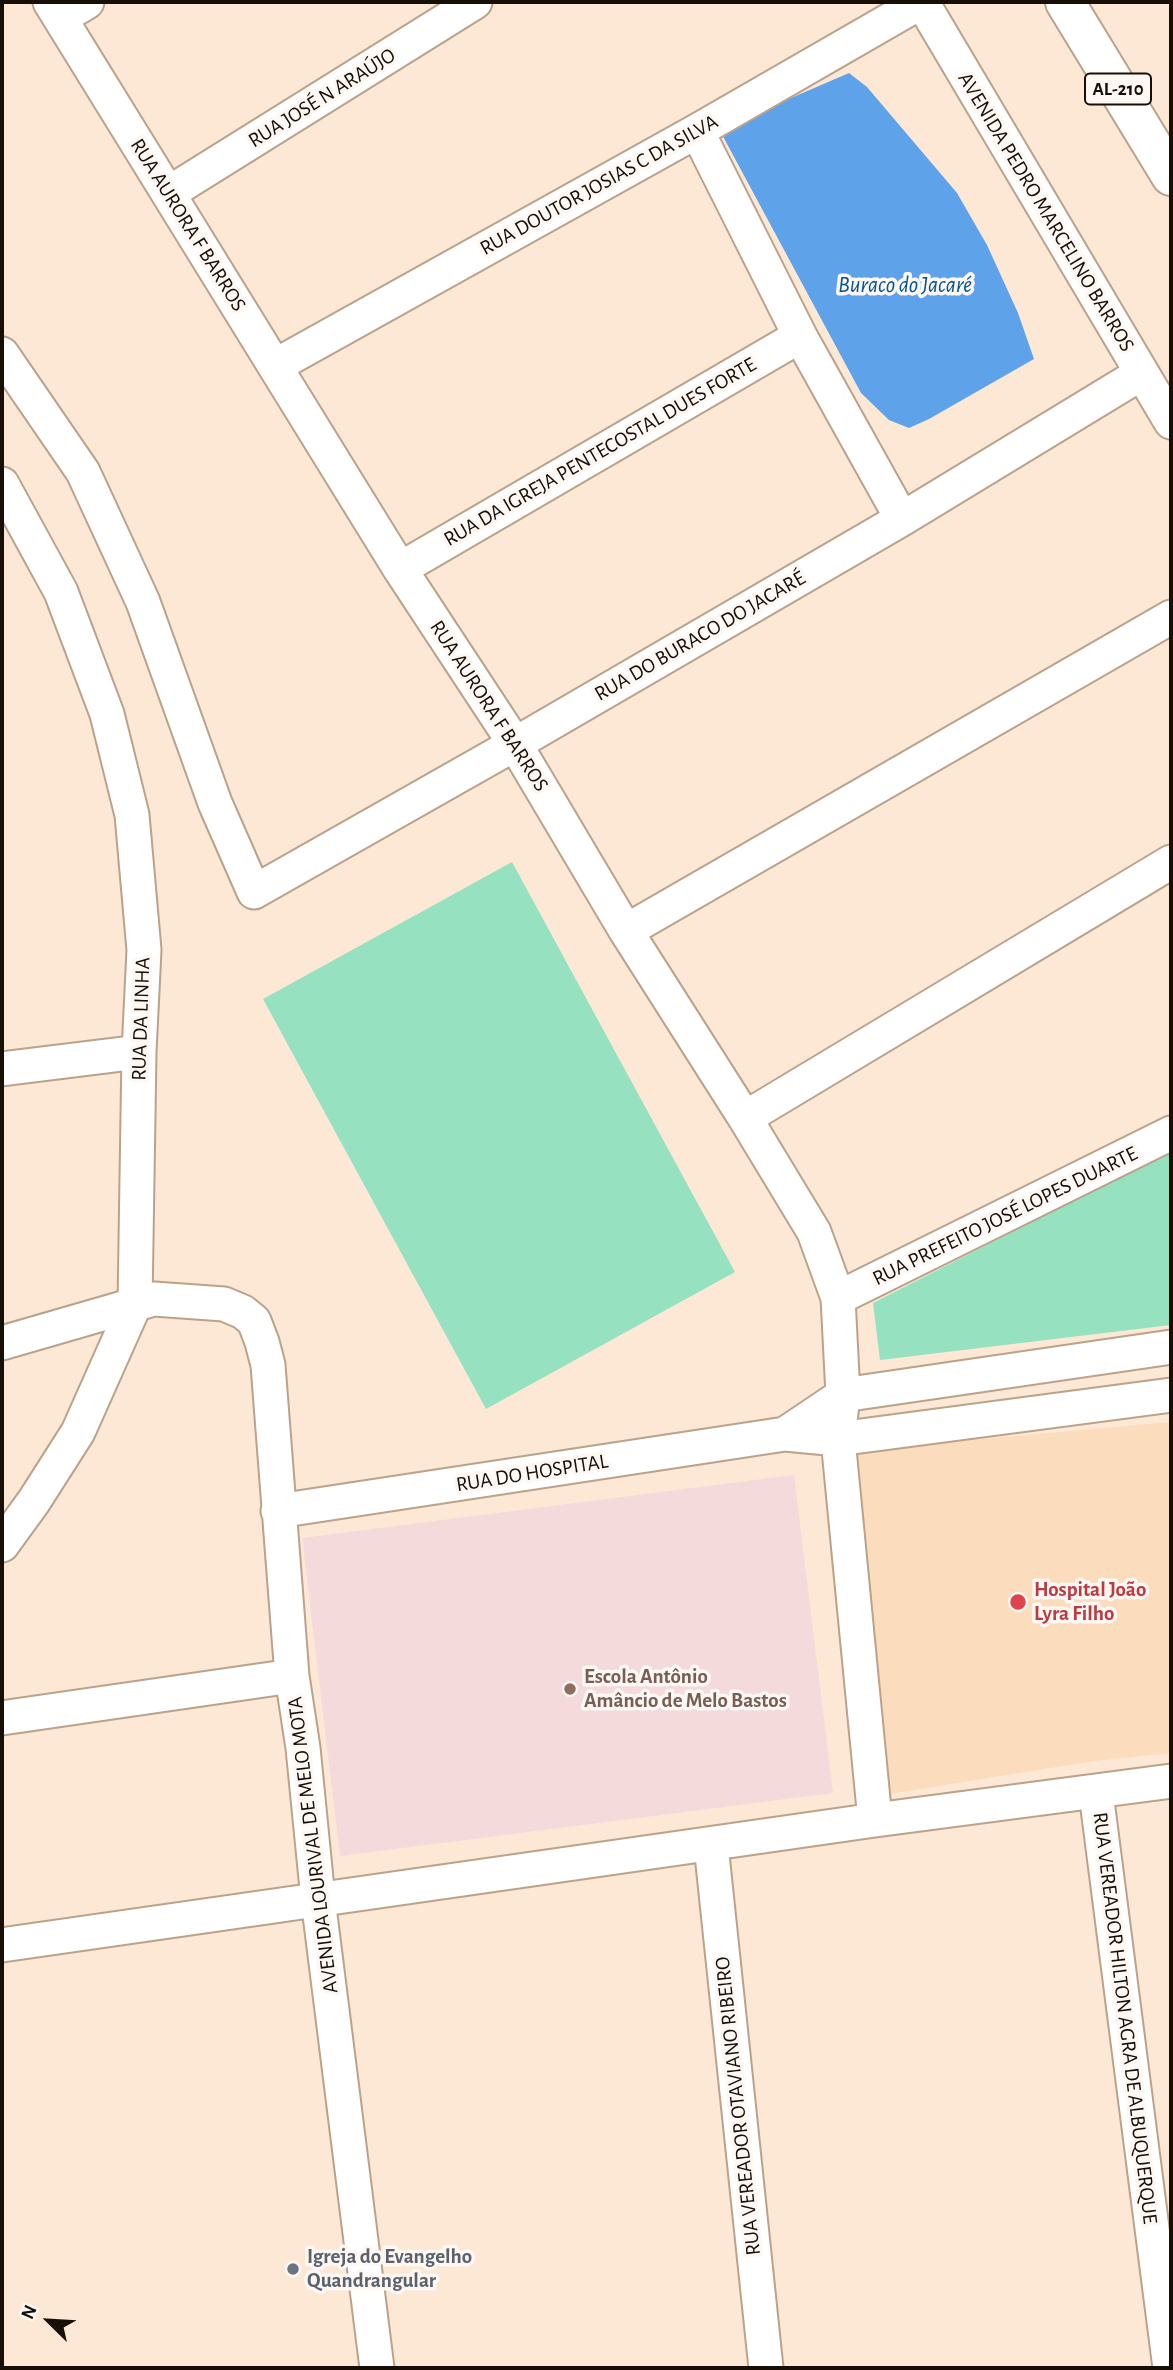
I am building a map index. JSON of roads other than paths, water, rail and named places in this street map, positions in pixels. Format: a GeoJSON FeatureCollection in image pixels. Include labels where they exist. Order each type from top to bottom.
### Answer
{"type":"FeatureCollection","features":[{"type":"Feature","properties":{"kind":"main road","name":"AL-210"},"geometry":{"type":"LineString","coordinates":[[1065,2],[1171,176]]}},
{"type":"Feature","properties":{"kind":"street","name":"RUA JOSÉ N ARAÚJO"},"geometry":{"type":"LineString","coordinates":[[169,193],[475,2]]}},
{"type":"Feature","properties":{"kind":"street","name":"RUA DOUTOR JOSIAS C DA SILVA"},"geometry":{"type":"LineString","coordinates":[[275,366],[697,131],[921,2]]}},
{"type":"Feature","properties":{"kind":"street","name":"AVENIDA PEDRO MARCELINO BARROS"},"geometry":{"type":"LineString","coordinates":[[921,2],[1171,422]]}},
{"type":"Feature","properties":{"kind":"street","name":"RUA AURORA F BARROS"},"geometry":{"type":"LineString","coordinates":[[66,7],[169,193],[400,569],[515,744],[626,931],[814,1232],[838,1298],[844,1395],[838,1439],[875,1820]]}},
{"type":"Feature","properties":{"kind":"street"},"geometry":{"type":"LineString","coordinates":[[697,131],[800,336],[902,519]]}},
{"type":"Feature","properties":{"kind":"street","name":"RUA DA IGREJA PENTECOSTAL DUES FORTE"},"geometry":{"type":"LineString","coordinates":[[400,569],[800,336]]}},
{"type":"Feature","properties":{"kind":"street","name":"RUA DO BURACO DO JACARÉ"},"geometry":{"type":"LineString","coordinates":[[2,354],[83,472],[144,602],[215,803],[254,892],[902,519],[1142,373]]}},
{"type":"Feature","properties":{"kind":"street","name":"RUA DA LINHA"},"geometry":{"type":"LineString","coordinates":[[2,484],[61,592],[107,715],[132,815],[144,950],[139,1052],[135,1304],[78,1432],[2,1545]]}},
{"type":"Feature","properties":{"kind":"street"},"geometry":{"type":"LineString","coordinates":[[626,931],[1171,617]]}},
{"type":"Feature","properties":{"kind":"street"},"geometry":{"type":"LineString","coordinates":[[745,1118],[1171,862]]}},
{"type":"Feature","properties":{"kind":"street"},"geometry":{"type":"LineString","coordinates":[[2,1069],[139,1052]]}},
{"type":"Feature","properties":{"kind":"street","name":"RUA PREFEITO JOSÉ LOPES DUARTE"},"geometry":{"type":"LineString","coordinates":[[838,1298],[1171,1133]]}},
{"type":"Feature","properties":{"kind":"street","name":"AVENIDA LOURIVAL DE MELO MOTA"},"geometry":{"type":"LineString","coordinates":[[135,1304],[154,1299],[224,1304],[243,1312],[254,1321],[268,1365],[292,1676],[303,1748],[318,1899],[377,2368]]}},
{"type":"Feature","properties":{"kind":"street"},"geometry":{"type":"LineString","coordinates":[[2,1343],[135,1304]]}},
{"type":"Feature","properties":{"kind":"street","name":"RUA DO HOSPITAL"},"geometry":{"type":"LineString","coordinates":[[785,1434],[844,1395],[1171,1348]]}},
{"type":"Feature","properties":{"kind":"street","name":"RUA DO HOSPITAL"},"geometry":{"type":"LineString","coordinates":[[278,1511],[785,1434],[838,1439],[1171,1395]]}},
{"type":"Feature","properties":{"kind":"street"},"geometry":{"type":"LineString","coordinates":[[2,1718],[292,1676]]}},
{"type":"Feature","properties":{"kind":"street"},"geometry":{"type":"LineString","coordinates":[[2,1945],[875,1820],[1096,1793],[1171,1781]]}},
{"type":"Feature","properties":{"kind":"street","name":"RUA VEREADOR HILTON AGRA DE ALBUQUERQUE"},"geometry":{"type":"LineString","coordinates":[[1096,1793],[1170,2368]]}},
{"type":"Feature","properties":{"kind":"street","name":"RUA VEREADOR OTAVIANO RIBEIRO"},"geometry":{"type":"LineString","coordinates":[[711,1845],[766,2368]]}},
{"type":"Feature","properties":{"kind":"water","name":"Buraco do Jacaré"},"geometry":{"type":"Polygon","coordinates":[[[849,73],[867,87],[957,193],[987,245],[1018,313],[1034,359],[909,428],[889,420],[861,393],[719,129],[849,73]]]}},
{"type":"Feature","properties":{"kind":"place","name":"Hospital João Lyra Filho"},"geometry":{"type":"Point","coordinates":[1018,1602]}},
{"type":"Feature","properties":{"kind":"place","name":"Escola Antônio Amâncio de Melo Bastos"},"geometry":{"type":"Point","coordinates":[570,1689]}},
{"type":"Feature","properties":{"kind":"place","name":"Igreja do Evangelho Quandrangular"},"geometry":{"type":"Point","coordinates":[293,2269]}}]}
